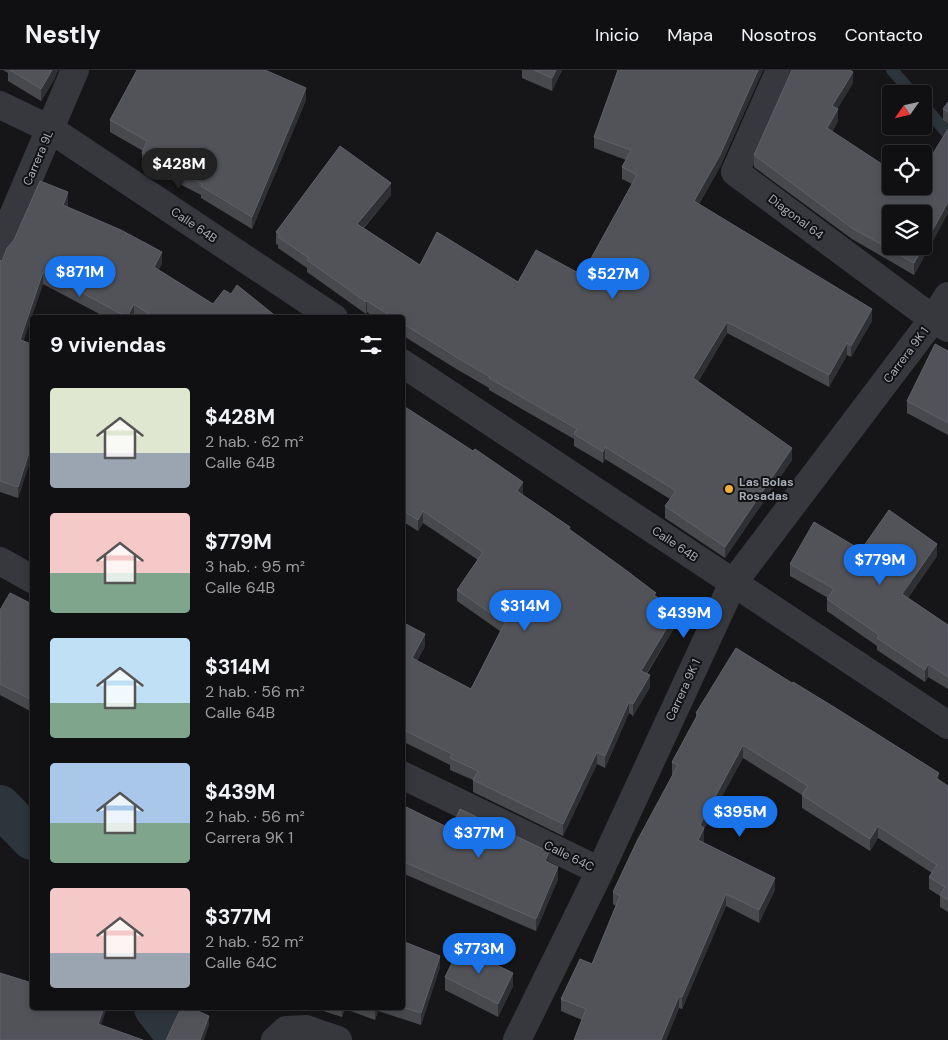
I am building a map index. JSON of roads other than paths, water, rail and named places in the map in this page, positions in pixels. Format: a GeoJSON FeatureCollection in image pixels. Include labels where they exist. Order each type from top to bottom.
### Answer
{"type":"FeatureCollection","features":[{"type":"Feature","properties":{"kind":"street","name":"Carrera 9L"},"geometry":{"type":"LineString","coordinates":[[0,246],[76,70]]}},
{"type":"Feature","properties":{"kind":"street","name":"Diagonal 64"},"geometry":{"type":"LineString","coordinates":[[780,70],[735,172],[940,324]]}},
{"type":"Feature","properties":{"kind":"street","name":"Calle 64B"},"geometry":{"type":"LineString","coordinates":[[0,105],[50,129],[329,315]]}},
{"type":"Feature","properties":{"kind":"street","name":"Carrera 9K 1"},"geometry":{"type":"LineString","coordinates":[[517,1040],[600,871],[733,583],[940,324],[948,296]]}},
{"type":"Feature","properties":{"kind":"street","name":"Calle 64B"},"geometry":{"type":"LineString","coordinates":[[405,365],[948,725]]}},
{"type":"Feature","properties":{"kind":"street"},"geometry":{"type":"LineString","coordinates":[[0,561],[30,578]]}},
{"type":"Feature","properties":{"kind":"street","name":"Calle 64C"},"geometry":{"type":"LineString","coordinates":[[405,777],[600,871]]}},
{"type":"Feature","properties":{"kind":"street"},"geometry":{"type":"LineString","coordinates":[[275,1040],[286,1030],[306,1029],[338,1040]]}},
{"type":"Feature","properties":{"kind":"waterway"},"geometry":{"type":"LineString","coordinates":[[892,70],[905,85]]}},
{"type":"Feature","properties":{"kind":"waterway"},"geometry":{"type":"LineString","coordinates":[[932,115],[948,134]]}},
{"type":"Feature","properties":{"kind":"waterway"},"geometry":{"type":"LineString","coordinates":[[0,806],[30,837]]}},
{"type":"Feature","properties":{"kind":"waterway"},"geometry":{"type":"LineString","coordinates":[[157,1010],[180,1040]]}},
{"type":"Feature","properties":{"kind":"place","name":"Las Bolas Rosadas"},"geometry":{"type":"Point","coordinates":[729,489]}}]}
